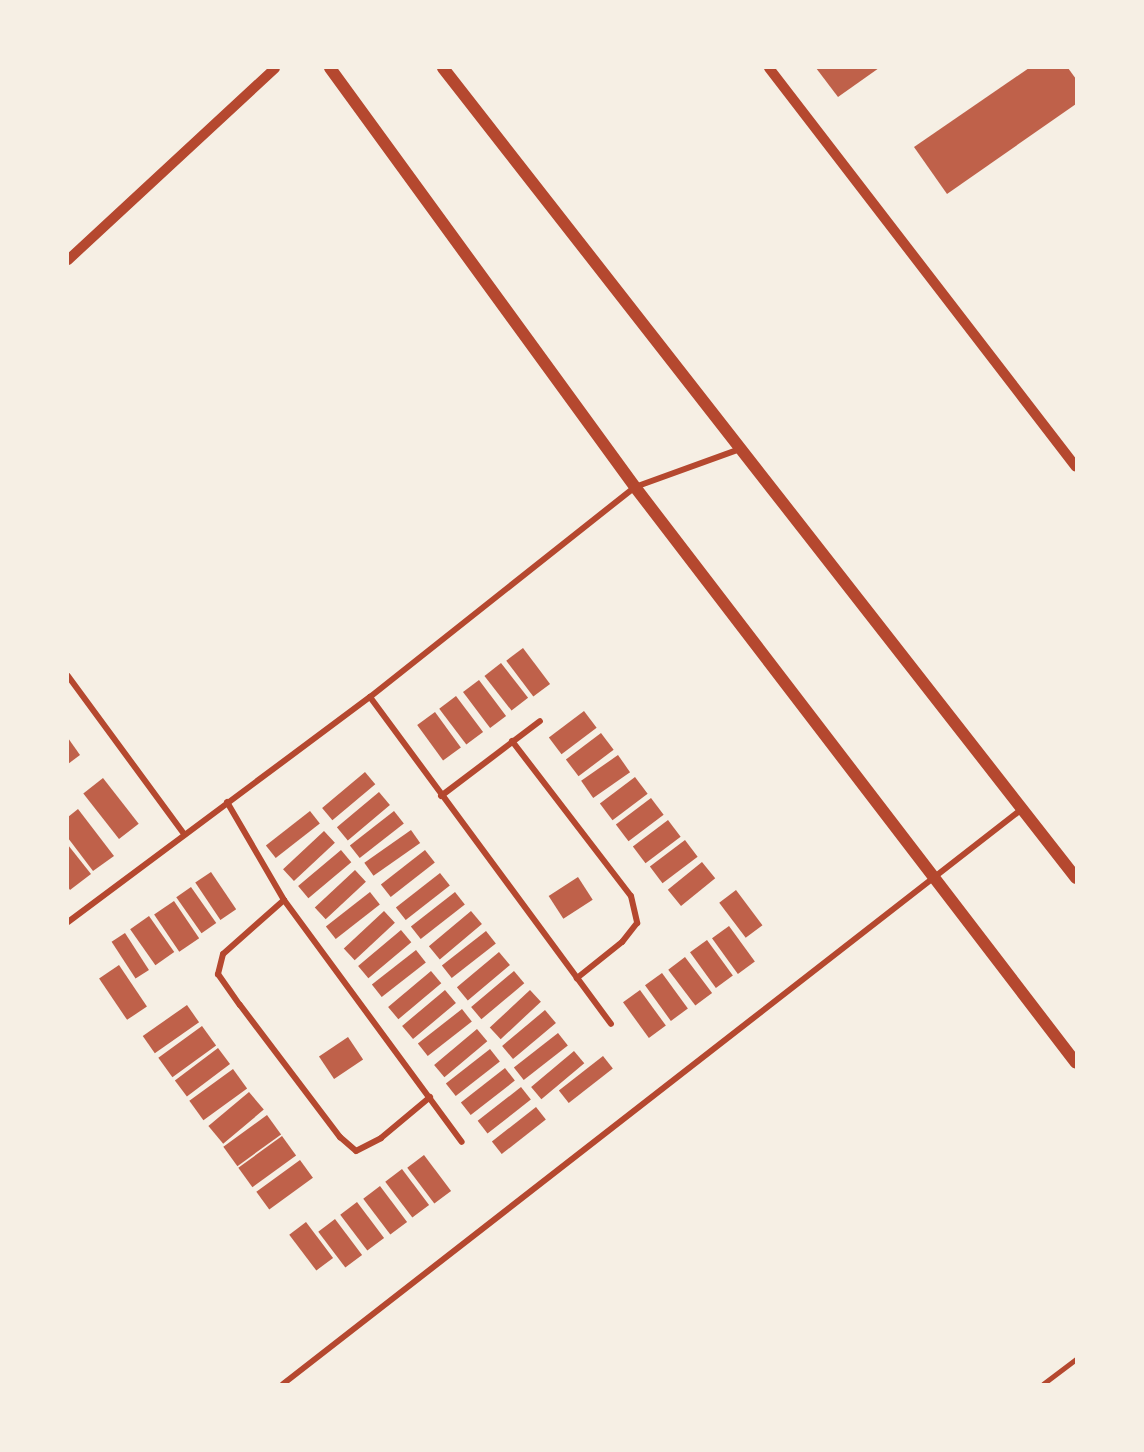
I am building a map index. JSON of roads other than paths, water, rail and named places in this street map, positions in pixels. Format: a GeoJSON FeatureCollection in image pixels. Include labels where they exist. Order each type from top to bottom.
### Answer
{"type":"FeatureCollection","features":[{"type":"Feature","properties":{"kind":"main road"},"geometry":{"type":"LineString","coordinates":[[330,68],[635,487],[1077,1063]]}},
{"type":"Feature","properties":{"kind":"main road"},"geometry":{"type":"LineString","coordinates":[[443,68],[1077,878]]}},
{"type":"Feature","properties":{"kind":"street"},"geometry":{"type":"LineString","coordinates":[[68,260],[275,68]]}},
{"type":"Feature","properties":{"kind":"street"},"geometry":{"type":"LineString","coordinates":[[770,68],[1077,467]]}},
{"type":"Feature","properties":{"kind":"street"},"geometry":{"type":"LineString","coordinates":[[68,922],[370,697],[635,487],[741,449]]}},
{"type":"Feature","properties":{"kind":"street"},"geometry":{"type":"LineString","coordinates":[[68,676],[184,834]]}},
{"type":"Feature","properties":{"kind":"street"},"geometry":{"type":"LineString","coordinates":[[370,697],[611,1024]]}},
{"type":"Feature","properties":{"kind":"street"},"geometry":{"type":"LineString","coordinates":[[441,796],[540,721]]}},
{"type":"Feature","properties":{"kind":"street"},"geometry":{"type":"LineString","coordinates":[[512,741],[631,896],[637,923],[622,942],[578,978]]}},
{"type":"Feature","properties":{"kind":"street"},"geometry":{"type":"LineString","coordinates":[[227,802],[284,900],[462,1142]]}},
{"type":"Feature","properties":{"kind":"street"},"geometry":{"type":"LineString","coordinates":[[284,1384],[1022,809]]}},
{"type":"Feature","properties":{"kind":"street"},"geometry":{"type":"LineString","coordinates":[[284,900],[223,954],[218,974],[240,1005],[340,1137],[356,1150],[381,1138],[429,1097]]}},
{"type":"Feature","properties":{"kind":"lane"},"geometry":{"type":"LineString","coordinates":[[1043,1384],[1077,1359]]}}]}
